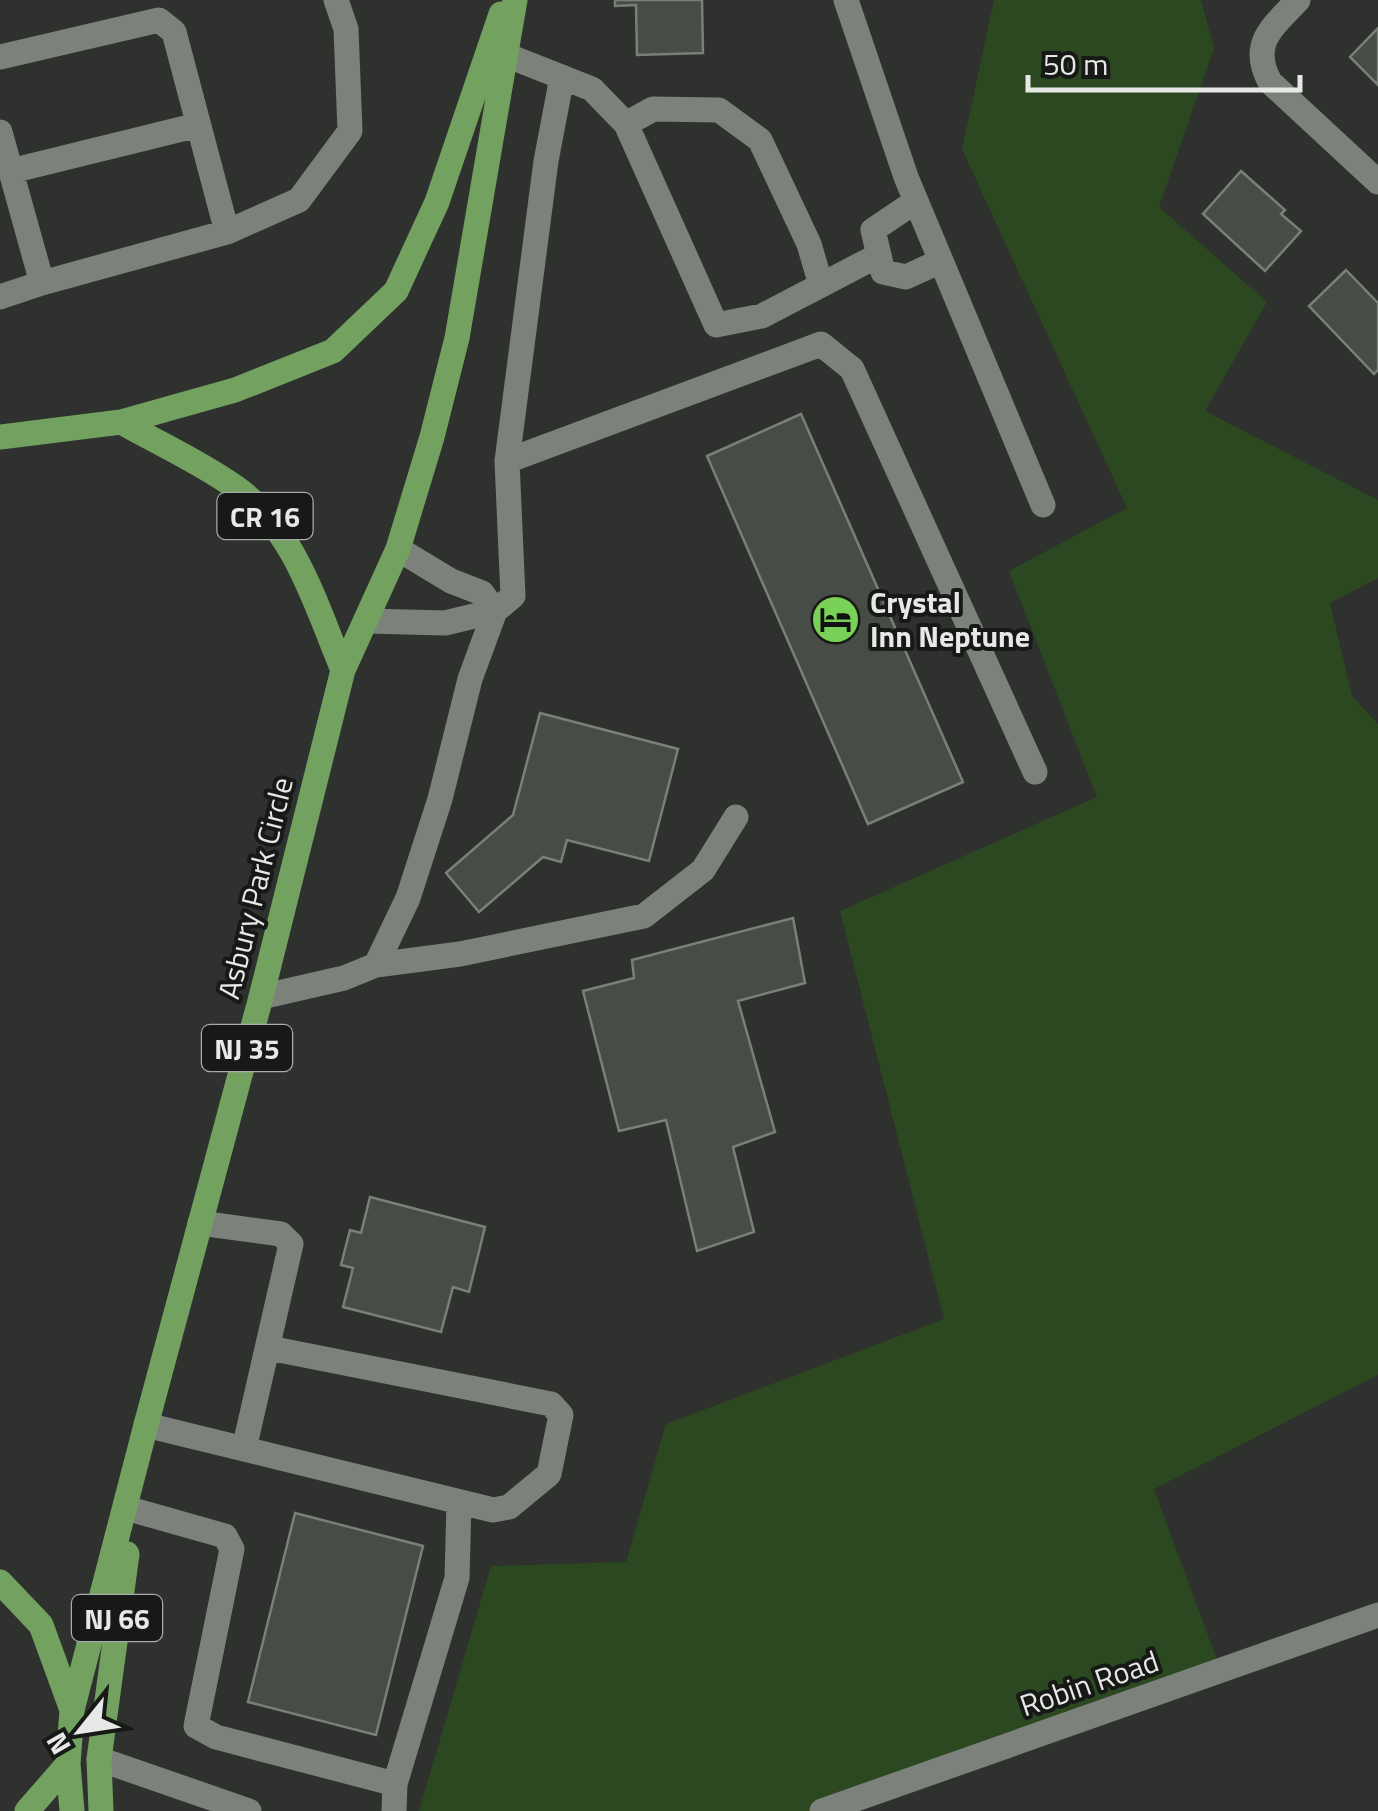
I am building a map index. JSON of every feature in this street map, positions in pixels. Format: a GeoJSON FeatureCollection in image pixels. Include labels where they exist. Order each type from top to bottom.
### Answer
{"type":"FeatureCollection","features":[{"type":"Feature","properties":{"kind":"main road"},"geometry":{"type":"LineString","coordinates":[[0,437],[121,422],[235,390],[333,351],[396,292],[437,202],[506,0]]}},
{"type":"Feature","properties":{"kind":"main road","name":"NJ 35"},"geometry":{"type":"LineString","coordinates":[[344,670],[398,549],[432,438],[456,338],[515,0]]}},
{"type":"Feature","properties":{"kind":"main road","name":"CR 16"},"geometry":{"type":"LineString","coordinates":[[121,422],[234,486],[271,522],[300,567],[344,670]]}},
{"type":"Feature","properties":{"kind":"main road","name":"Asbury Park Circle"},"geometry":{"type":"LineString","coordinates":[[72,1811],[68,1764],[72,1710],[344,670]]}},
{"type":"Feature","properties":{"kind":"main road","name":"NJ 66"},"geometry":{"type":"LineString","coordinates":[[101,1811],[100,1759],[146,1425]]}},
{"type":"Feature","properties":{"kind":"main road"},"geometry":{"type":"LineString","coordinates":[[0,1582],[41,1625],[72,1710]]}},
{"type":"Feature","properties":{"kind":"main road"},"geometry":{"type":"LineString","coordinates":[[27,1811],[68,1764]]}},
{"type":"Feature","properties":{"kind":"street"},"geometry":{"type":"LineString","coordinates":[[0,297],[227,232],[299,200],[350,131],[346,29],[336,0]]}},
{"type":"Feature","properties":{"kind":"street"},"geometry":{"type":"LineString","coordinates":[[846,0],[916,201],[1043,504]]}},
{"type":"Feature","properties":{"kind":"street"},"geometry":{"type":"LineString","coordinates":[[1298,0],[1266,34],[1261,66],[1270,82],[1378,182]]}},
{"type":"Feature","properties":{"kind":"street"},"geometry":{"type":"LineString","coordinates":[[0,57],[159,20],[174,32],[227,232]]}},
{"type":"Feature","properties":{"kind":"street"},"geometry":{"type":"LineString","coordinates":[[506,55],[592,88],[626,124],[716,325],[762,316],[879,255]]}},
{"type":"Feature","properties":{"kind":"street"},"geometry":{"type":"LineString","coordinates":[[367,621],[444,623],[494,612],[513,596],[506,461],[546,161],[562,77]]}},
{"type":"Feature","properties":{"kind":"street"},"geometry":{"type":"LineString","coordinates":[[626,124],[653,109],[719,110],[760,140],[808,244],[821,285]]}},
{"type":"Feature","properties":{"kind":"street"},"geometry":{"type":"LineString","coordinates":[[11,171],[198,125]]}},
{"type":"Feature","properties":{"kind":"street"},"geometry":{"type":"LineString","coordinates":[[0,132],[42,283]]}},
{"type":"Feature","properties":{"kind":"street"},"geometry":{"type":"LineString","coordinates":[[916,201],[873,230],[884,272],[906,277],[941,262]]}},
{"type":"Feature","properties":{"kind":"street"},"geometry":{"type":"LineString","coordinates":[[506,461],[821,344],[852,369],[1035,772]]}},
{"type":"Feature","properties":{"kind":"street"},"geometry":{"type":"LineString","coordinates":[[398,549],[482,594],[494,612]]}},
{"type":"Feature","properties":{"kind":"street"},"geometry":{"type":"LineString","coordinates":[[376,965],[408,898],[440,799],[470,679],[494,612]]}},
{"type":"Feature","properties":{"kind":"street"},"geometry":{"type":"LineString","coordinates":[[261,997],[344,978],[376,965],[460,954],[644,916],[703,870],[736,817]]}},
{"type":"Feature","properties":{"kind":"street"},"geometry":{"type":"LineString","coordinates":[[200,1223],[281,1234],[292,1244],[244,1449]]}},
{"type":"Feature","properties":{"kind":"street"},"geometry":{"type":"LineString","coordinates":[[146,1425],[493,1510],[509,1507],[549,1474],[561,1415],[551,1404],[269,1348]]}},
{"type":"Feature","properties":{"kind":"street"},"geometry":{"type":"LineString","coordinates":[[394,1811],[395,1784],[456,1578],[459,1502]]}},
{"type":"Feature","properties":{"kind":"street"},"geometry":{"type":"LineString","coordinates":[[133,1510],[225,1536],[232,1549],[196,1726],[216,1737],[395,1784]]}},
{"type":"Feature","properties":{"kind":"street","name":"Robin Road"},"geometry":{"type":"LineString","coordinates":[[822,1811],[1378,1615]]}},
{"type":"Feature","properties":{"kind":"street"},"geometry":{"type":"LineString","coordinates":[[100,1759],[249,1811]]}},
{"type":"Feature","properties":{"kind":"green space"},"geometry":{"type":"Polygon","coordinates":[[[994,0],[1201,0],[1214,48],[1159,207],[1267,302],[1205,411],[1378,500],[1378,578],[1330,603],[1352,696],[1378,724],[1378,1375],[1154,1489],[1221,1671],[853,1811],[419,1811],[491,1566],[626,1562],[666,1424],[944,1319],[840,911],[1097,797],[1009,571],[1127,508],[962,149],[994,0]]]}},
{"type":"Feature","properties":{"kind":"building"},"geometry":{"type":"Polygon","coordinates":[[[615,0],[702,0],[703,53],[637,55],[636,5],[615,6],[615,0]]]}},
{"type":"Feature","properties":{"kind":"building"},"geometry":{"type":"Polygon","coordinates":[[[1378,28],[1378,85],[1350,57],[1378,28]]]}},
{"type":"Feature","properties":{"kind":"building"},"geometry":{"type":"Polygon","coordinates":[[[1241,171],[1285,210],[1281,214],[1301,231],[1265,271],[1203,214],[1241,171]]]}},
{"type":"Feature","properties":{"kind":"building"},"geometry":{"type":"Polygon","coordinates":[[[1346,270],[1378,303],[1378,370],[1374,374],[1309,306],[1346,270]]]}},
{"type":"Feature","properties":{"kind":"building","name":"Crystal Inn Neptune"},"geometry":{"type":"Polygon","coordinates":[[[801,414],[963,782],[868,824],[707,456],[801,414]]]}},
{"type":"Feature","properties":{"kind":"building"},"geometry":{"type":"Polygon","coordinates":[[[540,713],[678,749],[649,861],[567,840],[561,862],[543,857],[479,912],[446,873],[513,815],[540,713]]]}},
{"type":"Feature","properties":{"kind":"building"},"geometry":{"type":"Polygon","coordinates":[[[793,918],[805,983],[738,1001],[775,1132],[733,1147],[754,1232],[697,1251],[666,1120],[619,1131],[583,991],[634,978],[632,960],[793,918]]]}},
{"type":"Feature","properties":{"kind":"building"},"geometry":{"type":"Polygon","coordinates":[[[370,1197],[485,1227],[469,1292],[453,1287],[441,1332],[343,1307],[353,1268],[341,1265],[350,1230],[361,1233],[370,1197]]]}},
{"type":"Feature","properties":{"kind":"building"},"geometry":{"type":"Polygon","coordinates":[[[295,1513],[423,1546],[376,1735],[248,1702],[295,1513]]]}},
{"type":"Feature","properties":{"kind":"place","name":"Crystal Inn Neptune"},"geometry":{"type":"Point","coordinates":[835,619]}}]}
